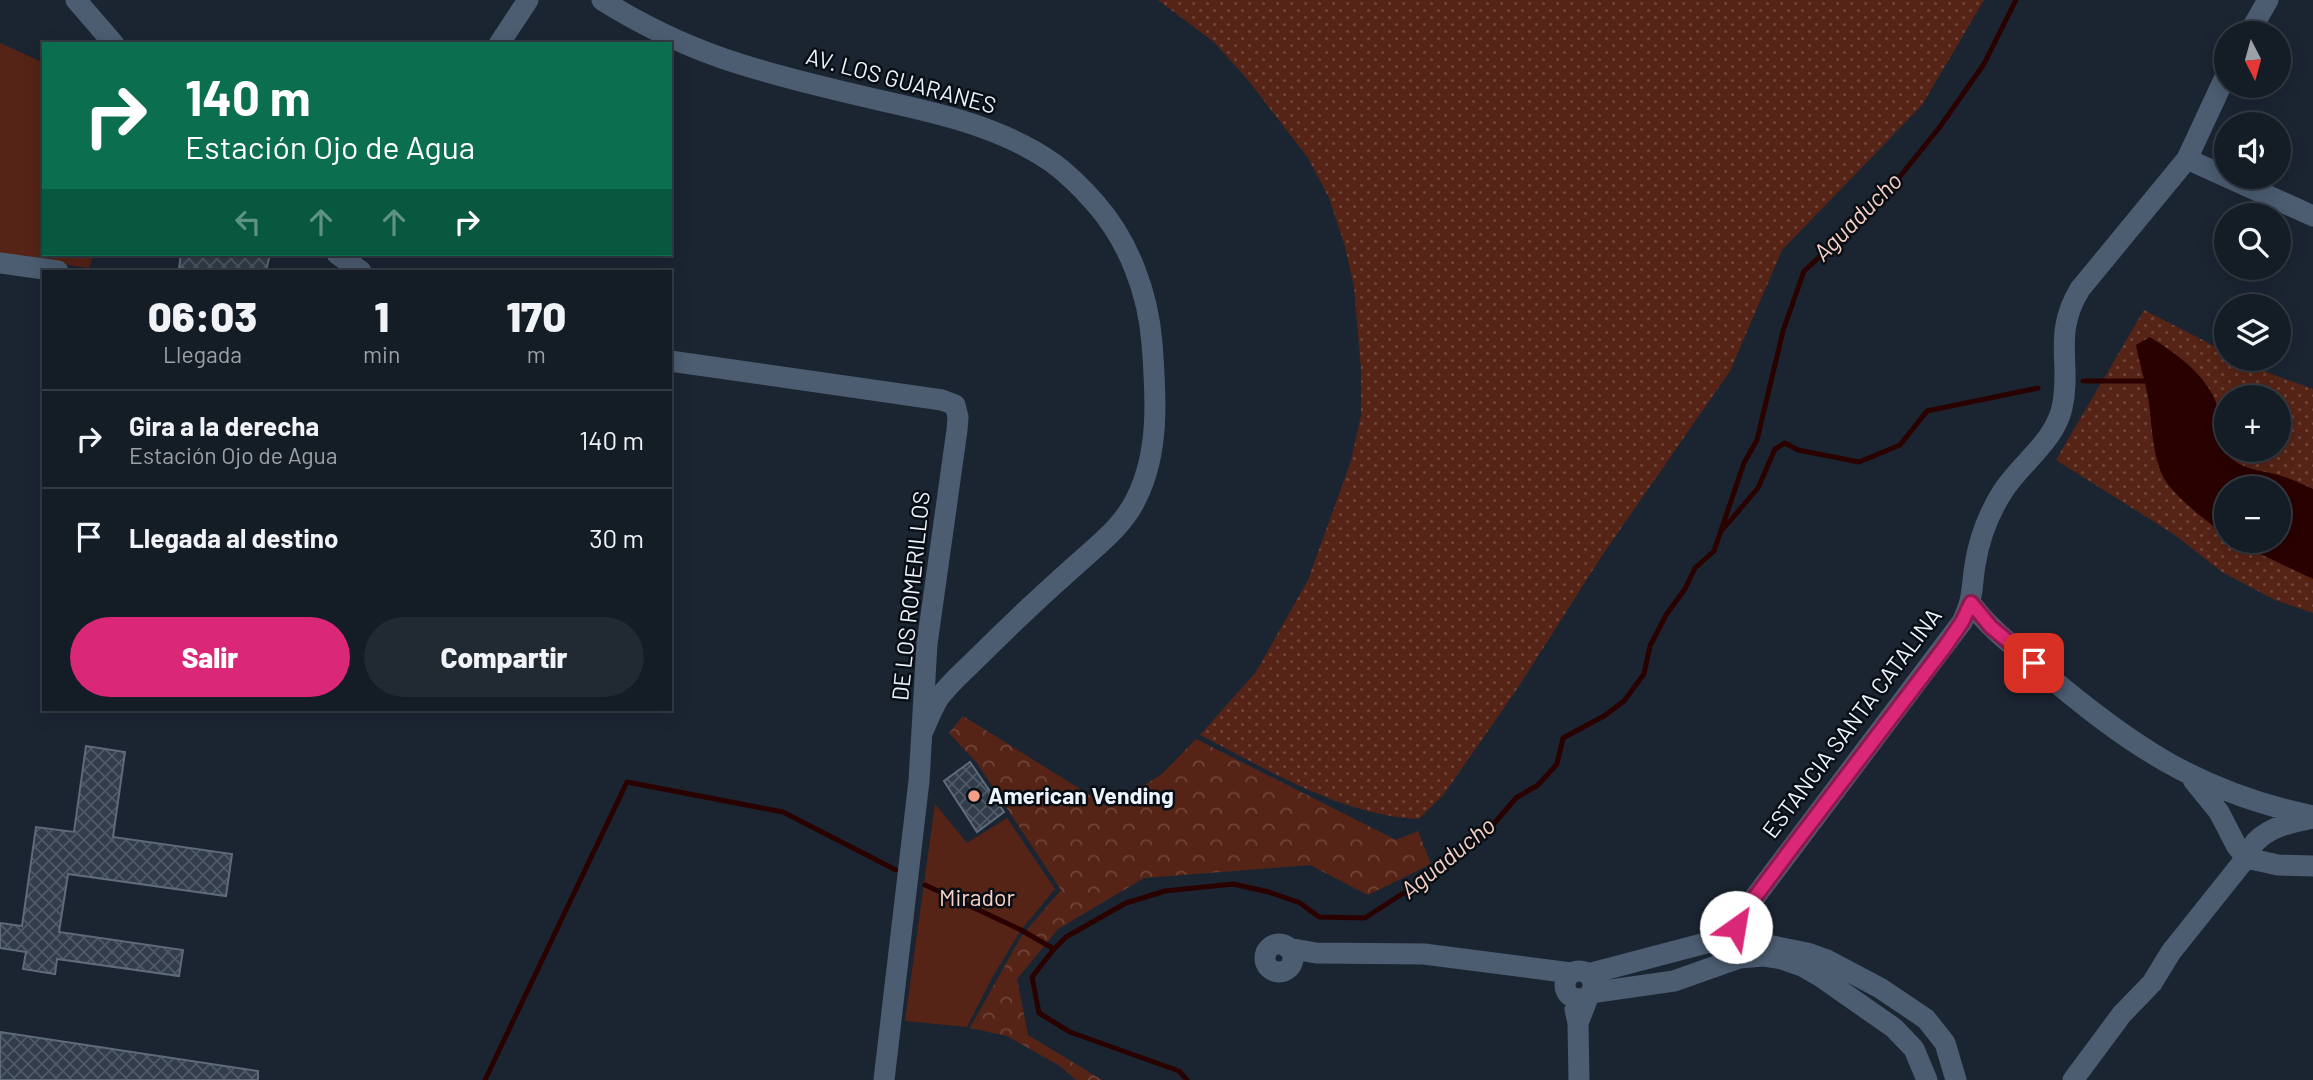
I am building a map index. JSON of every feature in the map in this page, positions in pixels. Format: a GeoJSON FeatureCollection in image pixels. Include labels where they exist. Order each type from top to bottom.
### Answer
{"type":"FeatureCollection","features":[{"type":"Feature","properties":{"kind":"street"},"geometry":{"type":"LineString","coordinates":[[76,0],[112,42]]}},
{"type":"Feature","properties":{"kind":"street"},"geometry":{"type":"LineString","coordinates":[[500,42],[528,0]]}},
{"type":"Feature","properties":{"kind":"street","name":"AV. LOS GUARANES"},"geometry":{"type":"LineString","coordinates":[[602,0],[642,24],[739,64],[936,113],[979,126],[1022,145],[1054,164],[1080,186],[1110,220],[1131,258],[1151,330],[1155,410],[1147,471],[1138,496],[1127,516],[1114,531],[1018,616],[958,676],[939,697],[923,732]]}},
{"type":"Feature","properties":{"kind":"street"},"geometry":{"type":"LineString","coordinates":[[2256,21],[2268,0]]}},
{"type":"Feature","properties":{"kind":"street","name":"ESTANCIA SANTA CATALINA"},"geometry":{"type":"LineString","coordinates":[[1732,950],[1746,909],[1962,622],[1971,603],[1974,566],[1992,509],[2005,488],[2049,435],[2062,408],[2065,322],[2069,306],[2187,159],[2215,98]]}},
{"type":"Feature","properties":{"kind":"street"},"geometry":{"type":"LineString","coordinates":[[2187,159],[2313,216]]}},
{"type":"Feature","properties":{"kind":"street"},"geometry":{"type":"LineString","coordinates":[[0,263],[51,270]]}},
{"type":"Feature","properties":{"kind":"street","name":"DE LOS ROMERILLOS"},"geometry":{"type":"LineString","coordinates":[[672,361],[943,400],[955,405],[958,411],[927,643],[923,732],[884,1080]]}},
{"type":"Feature","properties":{"kind":"street"},"geometry":{"type":"LineString","coordinates":[[1971,603],[2002,638],[2082,705],[2148,752],[2189,776],[2254,801],[2313,817]]}},
{"type":"Feature","properties":{"kind":"street"},"geometry":{"type":"LineString","coordinates":[[2189,776],[2219,811],[2236,845],[2246,858],[2278,865],[2313,866]]}},
{"type":"Feature","properties":{"kind":"street"},"geometry":{"type":"LineString","coordinates":[[2254,801],[2261,816],[2258,838]]}},
{"type":"Feature","properties":{"kind":"street"},"geometry":{"type":"LineString","coordinates":[[2073,1080],[2122,1014],[2152,983],[2171,952],[2246,858],[2258,838],[2280,827],[2313,817]]}},
{"type":"Feature","properties":{"kind":"street"},"geometry":{"type":"LineString","coordinates":[[1732,950],[1751,941],[1827,960],[1880,988],[1911,1008],[1940,1035],[1956,1080]]}},
{"type":"Feature","properties":{"kind":"street"},"geometry":{"type":"LineString","coordinates":[[1288,957],[1300,959],[1316,953],[1424,954],[1548,971],[1577,985],[1706,943],[1782,959],[1821,977],[1904,1037],[1914,1049],[1927,1080]]}},
{"type":"Feature","properties":{"kind":"street"},"geometry":{"type":"LineString","coordinates":[[1577,985],[1579,1080]]}},
{"type":"Feature","properties":{"kind":"green space"},"geometry":{"type":"Polygon","coordinates":[[[1158,0],[1984,0],[1922,105],[1782,250],[1730,371],[1603,554],[1515,692],[1444,794],[1419,819],[1390,816],[1333,800],[1279,776],[1200,735],[1256,672],[1308,580],[1351,461],[1361,415],[1361,369],[1354,287],[1345,246],[1329,198],[1308,158],[1248,80],[1214,42],[1158,0]]]}},
{"type":"Feature","properties":{"kind":"green space"},"geometry":{"type":"Polygon","coordinates":[[[0,43],[42,62],[42,256],[93,256],[89,268],[0,255],[0,43]]]}},
{"type":"Feature","properties":{"kind":"green space"},"geometry":{"type":"Polygon","coordinates":[[[2144,310],[2214,346],[2214,371],[2265,371],[2313,389],[2313,613],[2275,600],[2222,572],[2175,535],[2056,460],[2144,310]]]}},
{"type":"Feature","properties":{"kind":"green space"},"geometry":{"type":"Polygon","coordinates":[[[963,716],[1109,807],[1162,774],[1196,739],[1396,840],[1418,831],[1431,864],[1368,895],[1310,865],[1144,878],[1058,929],[1017,979],[1028,1035],[1102,1080],[1076,1080],[1060,1066],[1007,1036],[970,1028],[1021,937],[1061,890],[977,763],[949,733],[963,716]]]}},
{"type":"Feature","properties":{"kind":"green space","name":"Mirador"},"geometry":{"type":"Polygon","coordinates":[[[935,804],[967,843],[1007,818],[1055,889],[1021,930],[967,1027],[905,1021],[935,804]]]}},
{"type":"Feature","properties":{"kind":"shaded area"},"geometry":{"type":"Polygon","coordinates":[[[2150,337],[2187,364],[2210,390],[2214,398],[2214,462],[2236,462],[2282,476],[2214,476],[2214,526],[2189,506],[2163,476],[2156,455],[2148,397],[2136,345],[2150,337]]]}},
{"type":"Feature","properties":{"kind":"shaded area"},"geometry":{"type":"Polygon","coordinates":[[[2291,479],[2313,489],[2313,579],[2258,553],[2291,553],[2291,479]]]}},
{"type":"Feature","properties":{"kind":"building"},"geometry":{"type":"Polygon","coordinates":[[[181,256],[270,256],[266,270],[179,268],[181,256]]]}},
{"type":"Feature","properties":{"kind":"building"},"geometry":{"type":"Polygon","coordinates":[[[86,746],[125,752],[113,837],[232,854],[226,896],[68,874],[59,932],[183,950],[179,976],[57,959],[55,974],[23,969],[26,952],[0,948],[0,923],[22,926],[36,827],[74,832],[86,746]]]}},
{"type":"Feature","properties":{"kind":"building","name":"American Vending"},"geometry":{"type":"Polygon","coordinates":[[[970,762],[1004,812],[977,832],[944,781],[970,762]]]}},
{"type":"Feature","properties":{"kind":"building"},"geometry":{"type":"Polygon","coordinates":[[[0,1032],[258,1071],[258,1080],[0,1080],[0,1032]]]}},
{"type":"Feature","properties":{"kind":"waterway","name":"Aguaducho"},"geometry":{"type":"LineString","coordinates":[[1054,949],[1066,937],[1126,903],[1165,891],[1233,884],[1269,892],[1300,903],[1319,917],[1365,918],[1402,894],[1424,884],[1457,853],[1492,826],[1516,798],[1538,785],[1557,764],[1563,738],[1604,716],[1624,701],[1644,674],[1650,646],[1666,615],[1685,589],[1695,568],[1714,551],[1744,463],[1757,440],[1783,331],[1804,271],[1877,205],[1939,128],[1984,64],[2016,0]]}},
{"type":"Feature","properties":{"kind":"waterway"},"geometry":{"type":"LineString","coordinates":[[2083,381],[2144,381]]}},
{"type":"Feature","properties":{"kind":"waterway","name":"Aguaducho"},"geometry":{"type":"LineString","coordinates":[[1723,529],[1758,488],[1775,449],[1785,443],[1798,450],[1859,462],[1900,445],[1927,411],[2038,388]]}},
{"type":"Feature","properties":{"kind":"waterway"},"geometry":{"type":"LineString","coordinates":[[485,1080],[627,782],[783,812],[896,870]]}},
{"type":"Feature","properties":{"kind":"waterway"},"geometry":{"type":"LineString","coordinates":[[925,885],[1021,930],[1054,949],[1032,977],[1039,1013],[1070,1032],[1179,1071],[1187,1080]]}},
{"type":"Feature","properties":{"kind":"place","name":"American Vending"},"geometry":{"type":"Point","coordinates":[974,796]}},
{"type":"Feature","properties":{"kind":"route"},"geometry":{"type":"LineString","coordinates":[[1736,927],[1746,909],[1944,648],[1971,603],[2002,638],[2034,663]]}}]}
